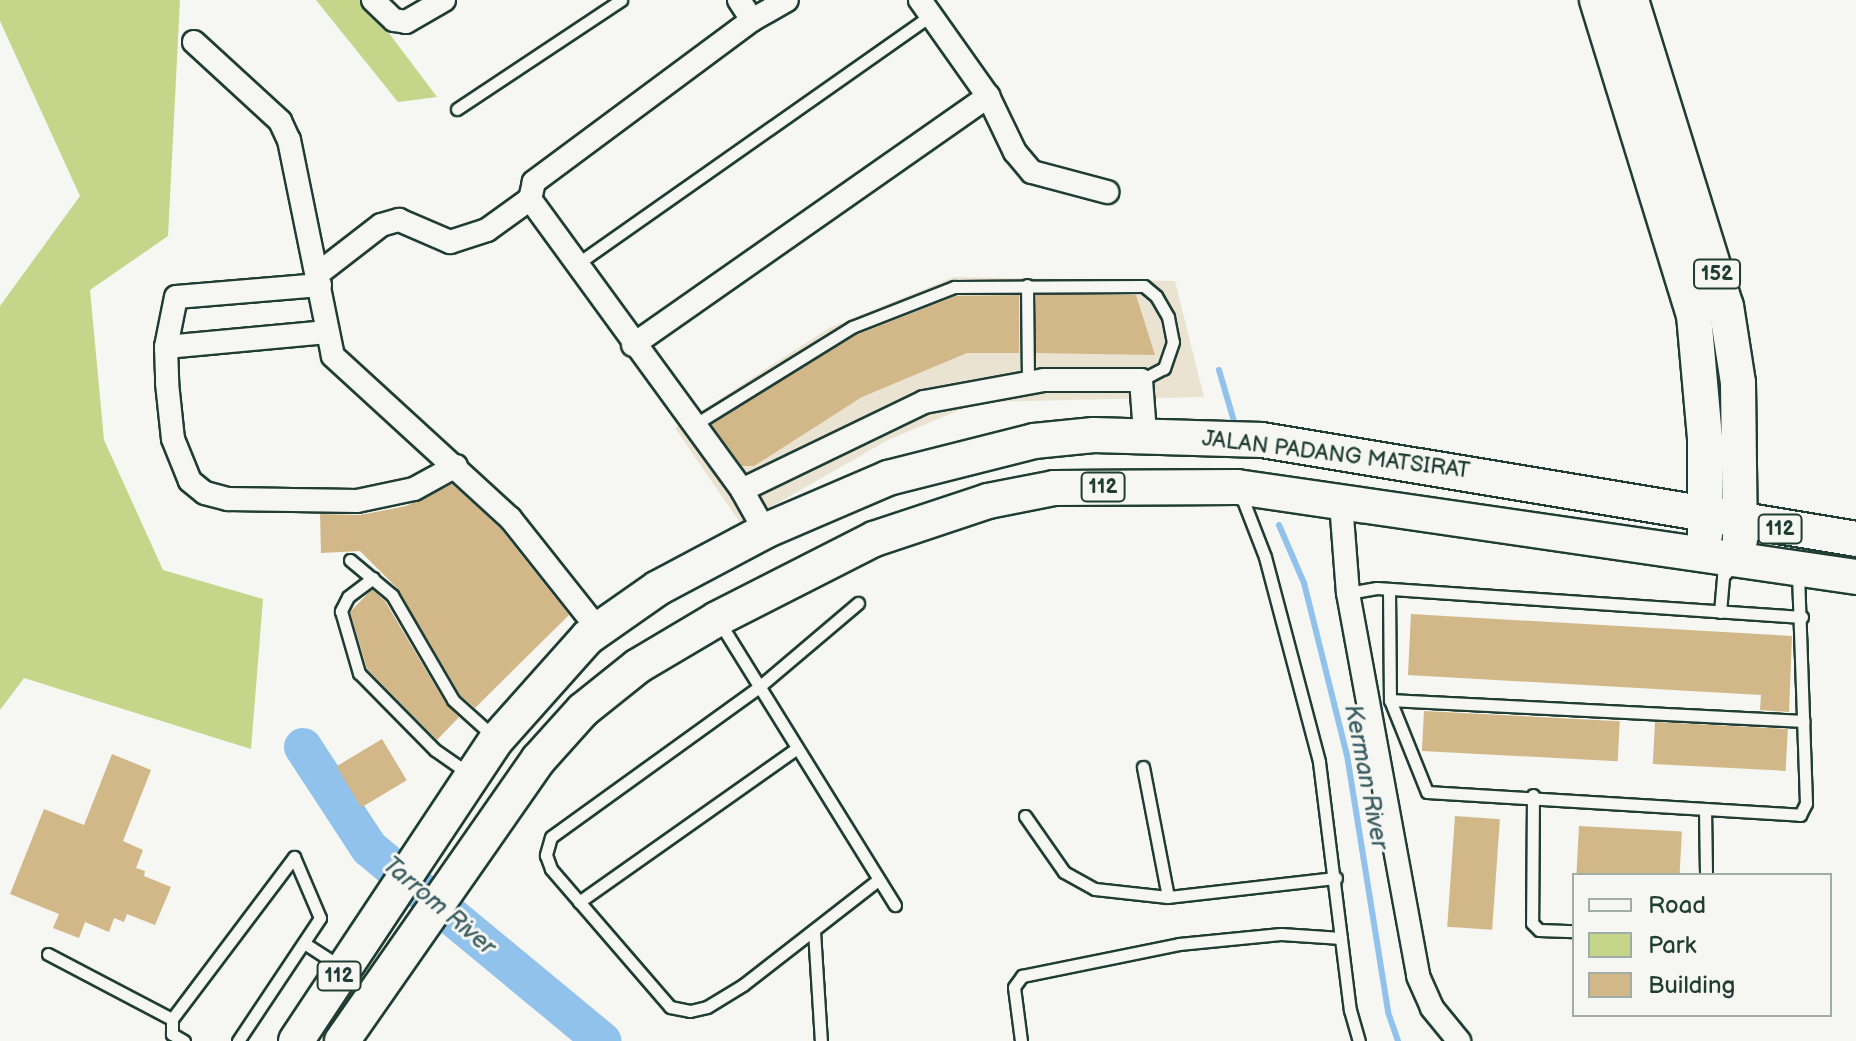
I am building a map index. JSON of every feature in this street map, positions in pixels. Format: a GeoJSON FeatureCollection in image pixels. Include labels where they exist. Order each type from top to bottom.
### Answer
{"type":"FeatureCollection","features":[{"type":"Feature","properties":{"kind":"main road","name":"152"},"geometry":{"type":"LineString","coordinates":[[1610,1],[1694,315],[1739,520],[1723,563]]}},
{"type":"Feature","properties":{"kind":"main road","name":"JALAN PADANG MATSIRAT"},"geometry":{"type":"LineString","coordinates":[[296,1041],[497,739],[556,668],[598,629],[658,588],[765,531],[888,478],[1034,441],[1145,433],[1262,440],[1856,539]]}},
{"type":"Feature","properties":{"kind":"main road","name":"152"},"geometry":{"type":"LineString","coordinates":[[1721,441],[1705,513],[1723,563]]}},
{"type":"Feature","properties":{"kind":"main road"},"geometry":{"type":"LineString","coordinates":[[1641,501],[1667,493],[1721,441],[1760,497],[1788,530]]}},
{"type":"Feature","properties":{"kind":"main road"},"geometry":{"type":"LineString","coordinates":[[1401,511],[1408,462]]}},
{"type":"Feature","properties":{"kind":"main road","name":"JALAN PADANG MATSIRAT"},"geometry":{"type":"LineString","coordinates":[[342,1041],[420,935],[538,760],[583,710],[638,666],[717,619],[874,539],[988,501],[1054,488],[1237,487],[1723,563],[1798,568],[1856,577]]}},
{"type":"Feature","properties":{"kind":"street"},"geometry":{"type":"LineString","coordinates":[[373,0],[394,20],[412,22],[444,0]]}},
{"type":"Feature","properties":{"kind":"street"},"geometry":{"type":"LineString","coordinates":[[739,0],[752,20]]}},
{"type":"Feature","properties":{"kind":"street"},"geometry":{"type":"LineString","coordinates":[[456,466],[414,489],[357,501],[228,499],[205,493],[190,481],[173,439],[166,347],[176,297],[320,279],[381,225],[399,220],[450,242],[487,230],[530,199],[534,182],[752,20],[787,0]]}},
{"type":"Feature","properties":{"kind":"street"},"geometry":{"type":"LineString","coordinates":[[925,7],[988,96],[1015,152],[1032,172],[1107,192]]}},
{"type":"Feature","properties":{"kind":"street"},"geometry":{"type":"LineString","coordinates":[[194,42],[285,130],[320,279],[327,332],[339,364],[456,466],[510,518],[598,629]]}},
{"type":"Feature","properties":{"kind":"street"},"geometry":{"type":"LineString","coordinates":[[633,345],[988,96]]}},
{"type":"Feature","properties":{"kind":"street"},"geometry":{"type":"LineString","coordinates":[[530,199],[633,345],[742,490],[765,531]]}},
{"type":"Feature","properties":{"kind":"street"},"geometry":{"type":"LineString","coordinates":[[166,347],[327,332]]}},
{"type":"Feature","properties":{"kind":"street"},"geometry":{"type":"LineString","coordinates":[[742,490],[924,402],[1028,382],[1141,380],[1145,433]]}},
{"type":"Feature","properties":{"kind":"street"},"geometry":{"type":"LineString","coordinates":[[1341,503],[1348,593],[1418,976],[1432,1008],[1459,1041]]}},
{"type":"Feature","properties":{"kind":"lane"},"geometry":{"type":"LineString","coordinates":[[457,109],[621,0]]}},
{"type":"Feature","properties":{"kind":"lane"},"geometry":{"type":"LineString","coordinates":[[576,264],[925,7]]}},
{"type":"Feature","properties":{"kind":"lane"},"geometry":{"type":"LineString","coordinates":[[693,425],[893,307],[954,287],[1126,283],[1144,286],[1156,296],[1168,317],[1171,358],[1164,368],[1141,380]]}},
{"type":"Feature","properties":{"kind":"lane"},"geometry":{"type":"LineString","coordinates":[[1027,285],[1028,382]]}},
{"type":"Feature","properties":{"kind":"lane"},"geometry":{"type":"LineString","coordinates":[[1237,487],[1265,557],[1315,747],[1336,878],[1341,938],[1359,1041]]}},
{"type":"Feature","properties":{"kind":"lane"},"geometry":{"type":"LineString","coordinates":[[350,560],[373,578],[411,623],[453,700],[497,739]]}},
{"type":"Feature","properties":{"kind":"lane"},"geometry":{"type":"LineString","coordinates":[[1720,612],[1723,563]]}},
{"type":"Feature","properties":{"kind":"lane"},"geometry":{"type":"LineString","coordinates":[[1389,589],[1390,700],[1427,792],[1533,795],[1705,809],[1806,811],[1798,568]]}},
{"type":"Feature","properties":{"kind":"lane"},"geometry":{"type":"LineString","coordinates":[[373,578],[348,597],[341,611],[359,673],[435,750],[472,775]]}},
{"type":"Feature","properties":{"kind":"lane"},"geometry":{"type":"LineString","coordinates":[[1348,593],[1389,589],[1802,617]]}},
{"type":"Feature","properties":{"kind":"lane"},"geometry":{"type":"LineString","coordinates":[[858,603],[759,687],[551,837],[546,855],[551,869],[670,1007],[690,1011],[707,1007],[743,985],[879,879]]}},
{"type":"Feature","properties":{"kind":"lane"},"geometry":{"type":"LineString","coordinates":[[717,619],[895,905]]}},
{"type":"Feature","properties":{"kind":"lane"},"geometry":{"type":"LineString","coordinates":[[1390,700],[1803,721]]}},
{"type":"Feature","properties":{"kind":"lane"},"geometry":{"type":"LineString","coordinates":[[579,902],[797,748]]}},
{"type":"Feature","properties":{"kind":"lane"},"geometry":{"type":"LineString","coordinates":[[1143,767],[1168,897]]}},
{"type":"Feature","properties":{"kind":"lane"},"geometry":{"type":"LineString","coordinates":[[1533,795],[1532,923],[1539,930],[1572,931]]}},
{"type":"Feature","properties":{"kind":"lane"},"geometry":{"type":"LineString","coordinates":[[1705,809],[1706,873]]}},
{"type":"Feature","properties":{"kind":"lane"},"geometry":{"type":"LineString","coordinates":[[1025,816],[1064,872],[1095,889],[1168,897],[1336,878]]}},
{"type":"Feature","properties":{"kind":"lane"},"geometry":{"type":"LineString","coordinates":[[184,1041],[172,1034],[172,1019],[294,857],[320,918],[238,1041]]}},
{"type":"Feature","properties":{"kind":"lane"},"geometry":{"type":"LineString","coordinates":[[814,931],[821,1041]]}},
{"type":"Feature","properties":{"kind":"lane"},"geometry":{"type":"LineString","coordinates":[[1021,1041],[1014,987],[1022,976],[1179,944],[1281,934],[1341,938]]}},
{"type":"Feature","properties":{"kind":"lane"},"geometry":{"type":"LineString","coordinates":[[304,943],[343,969]]}},
{"type":"Feature","properties":{"kind":"lane"},"geometry":{"type":"LineString","coordinates":[[48,954],[172,1019]]}},
{"type":"Feature","properties":{"kind":"shaded area"},"geometry":{"type":"Polygon","coordinates":[[[954,277],[1175,281],[1204,397],[979,402],[888,440],[741,524],[675,428],[829,328],[954,277]]]}},
{"type":"Feature","properties":{"kind":"green space"},"geometry":{"type":"Polygon","coordinates":[[[0,0],[180,0],[168,236],[90,290],[104,440],[163,570],[263,599],[251,749],[24,678],[0,710],[0,306],[80,196],[0,21],[0,0]]]}},
{"type":"Feature","properties":{"kind":"green space"},"geometry":{"type":"Polygon","coordinates":[[[316,0],[364,0],[437,97],[398,102],[316,0]]]}},
{"type":"Feature","properties":{"kind":"building"},"geometry":{"type":"Polygon","coordinates":[[[1019,295],[1019,353],[967,353],[862,397],[754,466],[742,466],[711,424],[856,335],[956,296],[1019,295]]]}},
{"type":"Feature","properties":{"kind":"building"},"geometry":{"type":"Polygon","coordinates":[[[1036,295],[1136,295],[1155,355],[1036,353],[1036,295]]]}},
{"type":"Feature","properties":{"kind":"building"},"geometry":{"type":"Polygon","coordinates":[[[452,484],[500,528],[569,615],[475,708],[460,695],[398,589],[360,551],[321,553],[320,514],[360,515],[406,506],[452,484]]]}},
{"type":"Feature","properties":{"kind":"building"},"geometry":{"type":"Polygon","coordinates":[[[372,589],[385,601],[446,704],[459,717],[437,740],[367,669],[350,612],[372,589]]]}},
{"type":"Feature","properties":{"kind":"building"},"geometry":{"type":"Polygon","coordinates":[[[1411,614],[1792,636],[1789,712],[1760,710],[1761,695],[1408,675],[1411,614]]]}},
{"type":"Feature","properties":{"kind":"building"},"geometry":{"type":"Polygon","coordinates":[[[1424,711],[1620,721],[1618,761],[1422,751],[1424,711]]]}},
{"type":"Feature","properties":{"kind":"building"},"geometry":{"type":"Polygon","coordinates":[[[1655,722],[1788,729],[1786,771],[1653,764],[1655,722]]]}},
{"type":"Feature","properties":{"kind":"building"},"geometry":{"type":"Polygon","coordinates":[[[382,739],[407,780],[361,807],[337,766],[382,739]]]}},
{"type":"Feature","properties":{"kind":"building"},"geometry":{"type":"Polygon","coordinates":[[[112,754],[151,770],[123,841],[143,850],[136,868],[145,871],[144,876],[171,887],[155,925],[127,914],[124,922],[114,918],[109,932],[85,922],[79,938],[53,928],[59,914],[10,894],[44,809],[84,825],[112,754]]]}},
{"type":"Feature","properties":{"kind":"building"},"geometry":{"type":"Polygon","coordinates":[[[1455,816],[1500,819],[1492,930],[1447,927],[1455,816]]]}},
{"type":"Feature","properties":{"kind":"building"},"geometry":{"type":"Polygon","coordinates":[[[1579,826],[1682,831],[1680,873],[1577,873],[1579,826]]]}},
{"type":"Feature","properties":{"kind":"waterway"},"geometry":{"type":"LineString","coordinates":[[1219,370],[1236,428]]}},
{"type":"Feature","properties":{"kind":"waterway","name":"Kerman River"},"geometry":{"type":"LineString","coordinates":[[1279,525],[1304,583],[1347,755],[1388,1012],[1398,1041]]}},
{"type":"Feature","properties":{"kind":"waterway","name":"Tarrom River"},"geometry":{"type":"LineString","coordinates":[[303,747],[369,848],[602,1041]]}}]}
